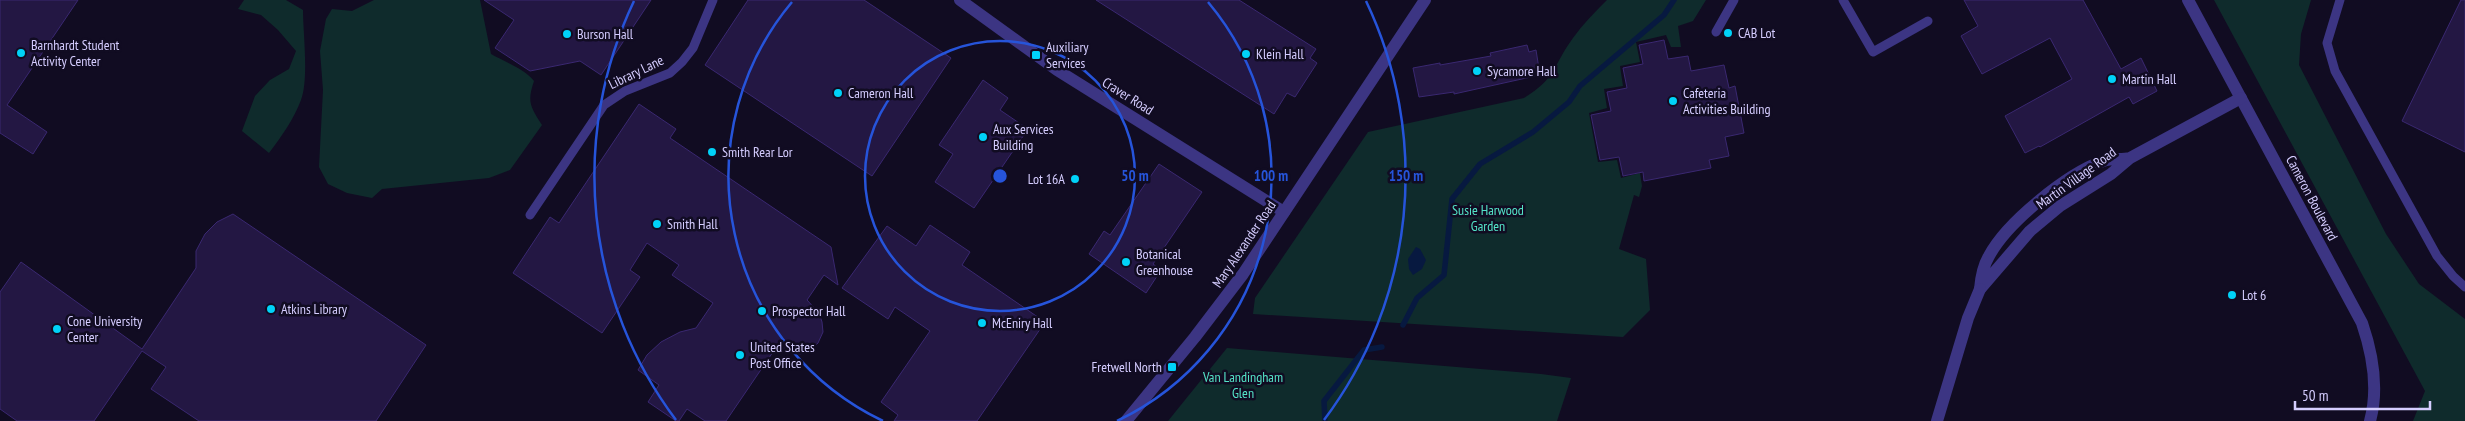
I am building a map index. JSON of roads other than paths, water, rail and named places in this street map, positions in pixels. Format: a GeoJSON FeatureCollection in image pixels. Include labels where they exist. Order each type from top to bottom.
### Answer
{"type":"FeatureCollection","features":[{"type":"Feature","properties":{"kind":"street","name":"Craver Road"},"geometry":{"type":"LineString","coordinates":[[960,0],[1057,70],[1284,212]]}},
{"type":"Feature","properties":{"kind":"street","name":"Mary Alexander Road"},"geometry":{"type":"LineString","coordinates":[[1126,421],[1214,313],[1284,212],[1425,0]]}},
{"type":"Feature","properties":{"kind":"street","name":"Cameron Boulevard"},"geometry":{"type":"LineString","coordinates":[[2188,0],[2362,323],[2371,352],[2374,378],[2374,399],[2370,421]]}},
{"type":"Feature","properties":{"kind":"street","name":"Martin Village Road"},"geometry":{"type":"LineString","coordinates":[[1937,421],[1968,318],[1980,289],[1981,275],[1989,255],[2006,232],[2027,211],[2052,191],[2102,162],[2130,158],[2241,98]]}},
{"type":"Feature","properties":{"kind":"lane","name":"Library Lane"},"geometry":{"type":"LineString","coordinates":[[530,216],[548,186],[604,105],[625,90],[670,73],[682,62],[693,48],[713,0]]}},
{"type":"Feature","properties":{"kind":"lane"},"geometry":{"type":"LineString","coordinates":[[1716,32],[1734,0]]}},
{"type":"Feature","properties":{"kind":"lane"},"geometry":{"type":"LineString","coordinates":[[1843,0],[1872,52],[1928,21]]}},
{"type":"Feature","properties":{"kind":"lane"},"geometry":{"type":"LineString","coordinates":[[2340,0],[2326,43],[2335,71],[2437,256],[2453,276],[2465,287]]}},
{"type":"Feature","properties":{"kind":"water"},"geometry":{"type":"Polygon","coordinates":[[[1416,247],[1420,249],[1426,260],[1422,269],[1413,275],[1409,269],[1408,259],[1416,247]]]}},
{"type":"Feature","properties":{"kind":"waterway"},"geometry":{"type":"LineString","coordinates":[[1403,325],[1417,298],[1444,275],[1452,199],[1480,164],[1533,132],[1569,102],[1580,86],[1664,15],[1674,0]]}},
{"type":"Feature","properties":{"kind":"waterway"},"geometry":{"type":"LineString","coordinates":[[1325,421],[1324,401],[1364,350],[1382,347]]}},
{"type":"Feature","properties":{"kind":"place","name":"CAB Lot"},"geometry":{"type":"Point","coordinates":[1728,33]}},
{"type":"Feature","properties":{"kind":"place","name":"Burson Hall"},"geometry":{"type":"Point","coordinates":[567,34]}},
{"type":"Feature","properties":{"kind":"place","name":"Barnhardt Student Activity Center"},"geometry":{"type":"Point","coordinates":[21,53]}},
{"type":"Feature","properties":{"kind":"place","name":"Klein Hall"},"geometry":{"type":"Point","coordinates":[1246,54]}},
{"type":"Feature","properties":{"kind":"place","name":"Auxiliary Services"},"geometry":{"type":"Point","coordinates":[1036,55]}},
{"type":"Feature","properties":{"kind":"place","name":"Sycamore Hall"},"geometry":{"type":"Point","coordinates":[1477,71]}},
{"type":"Feature","properties":{"kind":"place","name":"Martin Hall"},"geometry":{"type":"Point","coordinates":[2112,79]}},
{"type":"Feature","properties":{"kind":"place","name":"Cameron Hall"},"geometry":{"type":"Point","coordinates":[838,93]}},
{"type":"Feature","properties":{"kind":"place","name":"Cafeteria Activities Building"},"geometry":{"type":"Point","coordinates":[1673,101]}},
{"type":"Feature","properties":{"kind":"place","name":"Aux Services Building"},"geometry":{"type":"Point","coordinates":[983,137]}},
{"type":"Feature","properties":{"kind":"place","name":"Smith Rear Lor"},"geometry":{"type":"Point","coordinates":[712,152]}},
{"type":"Feature","properties":{"kind":"place","name":"Lot 16A"},"geometry":{"type":"Point","coordinates":[1075,179]}},
{"type":"Feature","properties":{"kind":"place","name":"Smith Hall"},"geometry":{"type":"Point","coordinates":[657,224]}},
{"type":"Feature","properties":{"kind":"place","name":"Botanical Greenhouse"},"geometry":{"type":"Point","coordinates":[1126,262]}},
{"type":"Feature","properties":{"kind":"place","name":"Lot 6"},"geometry":{"type":"Point","coordinates":[2232,295]}},
{"type":"Feature","properties":{"kind":"place","name":"Atkins Library"},"geometry":{"type":"Point","coordinates":[271,309]}},
{"type":"Feature","properties":{"kind":"place","name":"Prospector Hall"},"geometry":{"type":"Point","coordinates":[762,311]}},
{"type":"Feature","properties":{"kind":"place","name":"McEniry Hall"},"geometry":{"type":"Point","coordinates":[982,323]}},
{"type":"Feature","properties":{"kind":"place","name":"Cone University Center"},"geometry":{"type":"Point","coordinates":[57,329]}},
{"type":"Feature","properties":{"kind":"place","name":"United States Post Office"},"geometry":{"type":"Point","coordinates":[740,355]}},
{"type":"Feature","properties":{"kind":"place","name":"Fretwell North"},"geometry":{"type":"Point","coordinates":[1172,367]}},
{"type":"Feature","properties":{"kind":"park label","name":"Susie Harwood Garden"},"geometry":{"type":"Point","coordinates":[1488,218]}},
{"type":"Feature","properties":{"kind":"park label","name":"Van Landingham Glen"},"geometry":{"type":"Point","coordinates":[1243,386]}}]}
